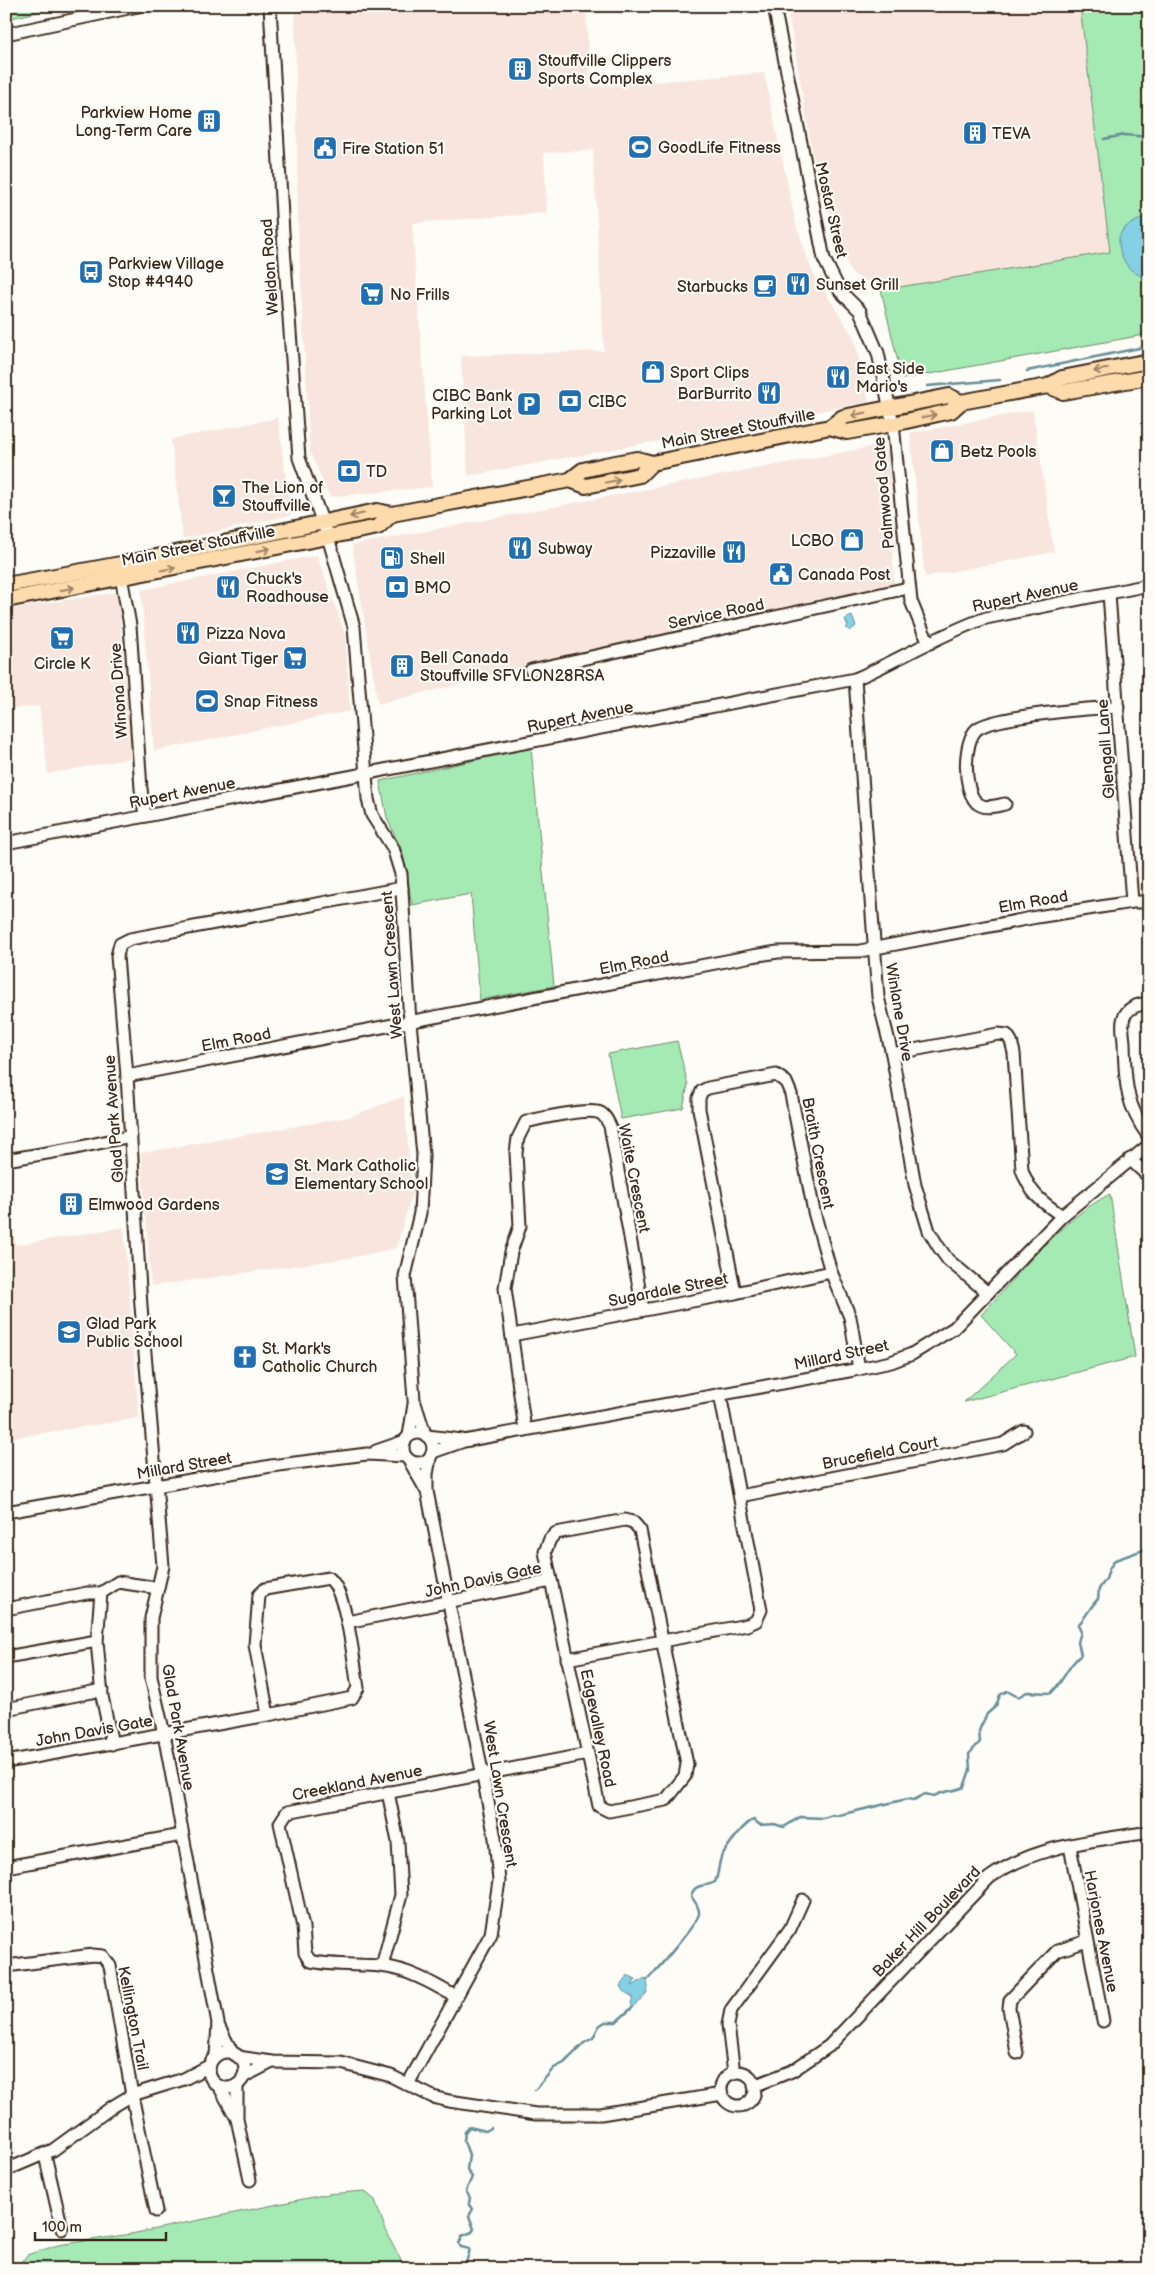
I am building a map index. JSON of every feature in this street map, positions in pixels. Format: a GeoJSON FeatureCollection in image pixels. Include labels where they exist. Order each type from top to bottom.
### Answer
{"type":"FeatureCollection","features":[{"type":"Feature","properties":{"kind":"main road","name":"Main Street Stouffville"},"geometry":{"type":"LineString","coordinates":[[830,427],[847,432],[893,424],[951,412],[961,402],[1048,386],[1062,378],[1149,361]]}},
{"type":"Feature","properties":{"kind":"main road","name":"Main Street Stouffville"},"geometry":{"type":"LineString","coordinates":[[1048,386],[1063,392],[1149,376]]}},
{"type":"Feature","properties":{"kind":"main road","name":"Main Street Stouffville"},"geometry":{"type":"LineString","coordinates":[[6,600],[322,522],[377,511],[392,514],[570,480],[584,470],[605,465],[637,459],[652,463],[830,427],[843,417],[949,396],[961,402]]}},
{"type":"Feature","properties":{"kind":"main road","name":"Main Street Stouffville"},"geometry":{"type":"LineString","coordinates":[[6,585],[120,571],[328,537],[378,527],[392,514]]}},
{"type":"Feature","properties":{"kind":"street"},"geometry":{"type":"LineString","coordinates":[[6,34],[138,6]]}},
{"type":"Feature","properties":{"kind":"street","name":"Weldon Road"},"geometry":{"type":"LineString","coordinates":[[270,6],[283,233],[299,458],[328,537]]}},
{"type":"Feature","properties":{"kind":"street","name":"Mostar Street"},"geometry":{"type":"LineString","coordinates":[[774,6],[824,259],[840,291],[860,311],[878,353],[893,424]]}},
{"type":"Feature","properties":{"kind":"street","name":"Palmwood Gate"},"geometry":{"type":"LineString","coordinates":[[893,424],[908,588],[911,601],[930,643]]}},
{"type":"Feature","properties":{"kind":"street","name":"West Lawn Crescent"},"geometry":{"type":"LineString","coordinates":[[328,537],[354,627],[368,799],[372,816],[393,848],[402,874],[410,1022],[423,1155],[420,1213],[405,1276],[414,1400],[407,1439]]}},
{"type":"Feature","properties":{"kind":"street","name":"Winona Drive"},"geometry":{"type":"LineString","coordinates":[[120,571],[130,625],[141,789],[145,816]]}},
{"type":"Feature","properties":{"kind":"street","name":"Rupert Avenue"},"geometry":{"type":"LineString","coordinates":[[6,843],[855,679],[967,624],[986,618],[1149,586]]}},
{"type":"Feature","properties":{"kind":"street","name":"Service Road"},"geometry":{"type":"LineString","coordinates":[[532,670],[908,588]]}},
{"type":"Feature","properties":{"kind":"street","name":"Glengall Lane"},"geometry":{"type":"LineString","coordinates":[[1109,594],[1132,902]]}},
{"type":"Feature","properties":{"kind":"street","name":"Winlane Drive"},"geometry":{"type":"LineString","coordinates":[[855,679],[873,949],[878,997],[892,1054],[915,1185],[929,1232],[948,1260],[988,1293]]}},
{"type":"Feature","properties":{"kind":"street"},"geometry":{"type":"LineString","coordinates":[[1005,804],[987,808],[976,802],[970,792],[966,755],[971,737],[978,728],[1045,714],[1118,707]]}},
{"type":"Feature","properties":{"kind":"street","name":"Glad Park Avenue"},"geometry":{"type":"LineString","coordinates":[[236,2055],[218,2023],[164,1734],[151,1677],[151,1618],[163,1566],[139,1279],[127,1076],[117,966],[120,944],[130,939],[402,888]]}},
{"type":"Feature","properties":{"kind":"street","name":"Elm Road"},"geometry":{"type":"LineString","coordinates":[[127,1076],[752,956],[778,952],[860,951],[1037,917],[1132,902],[1149,902]]}},
{"type":"Feature","properties":{"kind":"street"},"geometry":{"type":"LineString","coordinates":[[1149,1002],[1135,1006],[1128,1011],[1124,1017],[1123,1029],[1124,1077],[1129,1102],[1136,1118],[1149,1137]]}},
{"type":"Feature","properties":{"kind":"street"},"geometry":{"type":"LineString","coordinates":[[892,1054],[998,1034],[1007,1035],[1011,1041],[1014,1053],[1022,1170],[1028,1186],[1036,1197],[1062,1216]]}},
{"type":"Feature","properties":{"kind":"street","name":"Braith Crescent"},"geometry":{"type":"LineString","coordinates":[[735,1293],[699,1109],[699,1098],[702,1091],[708,1088],[776,1075],[786,1082],[792,1094],[814,1212],[831,1272],[850,1317],[859,1369]]}},
{"type":"Feature","properties":{"kind":"street","name":"Waite Crescent"},"geometry":{"type":"LineString","coordinates":[[525,1430],[505,1288],[511,1252],[520,1226],[516,1153],[518,1138],[526,1122],[587,1112],[599,1112],[606,1117],[610,1126],[643,1310]]}},
{"type":"Feature","properties":{"kind":"street"},"geometry":{"type":"LineString","coordinates":[[6,1160],[131,1136]]}},
{"type":"Feature","properties":{"kind":"street","name":"Millard Street"},"geometry":{"type":"LineString","coordinates":[[432,1455],[464,1441],[859,1369],[891,1362],[912,1354],[954,1328],[1062,1216],[1149,1145]]}},
{"type":"Feature","properties":{"kind":"street"},"geometry":{"type":"LineString","coordinates":[[1130,1159],[1149,1177]]}},
{"type":"Feature","properties":{"kind":"street","name":"Sugardale Street"},"geometry":{"type":"LineString","coordinates":[[512,1335],[735,1293],[831,1272]]}},
{"type":"Feature","properties":{"kind":"street"},"geometry":{"type":"LineString","coordinates":[[567,1659],[747,1625],[756,1621],[761,1610],[720,1394]]}},
{"type":"Feature","properties":{"kind":"street","name":"West Lawn Crescent"},"geometry":{"type":"LineString","coordinates":[[414,1400],[426,1435]]}},
{"type":"Feature","properties":{"kind":"street","name":"Brucefield Court"},"geometry":{"type":"LineString","coordinates":[[740,1496],[1003,1444],[1024,1431]]}},
{"type":"Feature","properties":{"kind":"street"},"geometry":{"type":"LineString","coordinates":[[416,1433],[426,1435],[433,1443],[432,1455],[422,1463],[407,1458],[403,1451],[407,1439],[416,1433]]}},
{"type":"Feature","properties":{"kind":"street","name":"Millard Street"},"geometry":{"type":"LineString","coordinates":[[426,1435],[464,1441]]}},
{"type":"Feature","properties":{"kind":"street","name":"Millard Street"},"geometry":{"type":"LineString","coordinates":[[367,1454],[407,1439]]}},
{"type":"Feature","properties":{"kind":"street","name":"Millard Street"},"geometry":{"type":"LineString","coordinates":[[6,1512],[271,1466],[367,1454],[407,1458]]}},
{"type":"Feature","properties":{"kind":"street","name":"West Lawn Crescent"},"geometry":{"type":"LineString","coordinates":[[408,2084],[491,1934],[499,1881],[495,1838],[427,1491],[427,1474],[432,1455]]}},
{"type":"Feature","properties":{"kind":"street","name":"West Lawn Crescent"},"geometry":{"type":"LineString","coordinates":[[407,1458],[427,1491]]}},
{"type":"Feature","properties":{"kind":"street"},"geometry":{"type":"LineString","coordinates":[[551,1581],[545,1552],[550,1539],[556,1533],[624,1520],[633,1522],[640,1530],[661,1641]]}},
{"type":"Feature","properties":{"kind":"street"},"geometry":{"type":"LineString","coordinates":[[268,1716],[255,1645],[259,1595],[265,1590],[329,1578],[336,1583],[347,1622]]}},
{"type":"Feature","properties":{"kind":"street","name":"John Davis Gate"},"geometry":{"type":"LineString","coordinates":[[6,1762],[268,1716],[352,1698],[358,1688],[347,1622],[551,1581],[567,1659]]}},
{"type":"Feature","properties":{"kind":"street"},"geometry":{"type":"LineString","coordinates":[[6,1609],[101,1593],[118,1582],[158,1588]]}},
{"type":"Feature","properties":{"kind":"street"},"geometry":{"type":"LineString","coordinates":[[101,1593],[97,1641],[102,1690],[112,1744]]}},
{"type":"Feature","properties":{"kind":"street"},"geometry":{"type":"LineString","coordinates":[[6,1657],[97,1641]]}},
{"type":"Feature","properties":{"kind":"street","name":"Edgevalley Road"},"geometry":{"type":"LineString","coordinates":[[567,1659],[599,1806],[609,1811],[666,1800],[685,1776],[687,1764],[661,1641]]}},
{"type":"Feature","properties":{"kind":"street"},"geometry":{"type":"LineString","coordinates":[[6,1709],[102,1690]]}},
{"type":"Feature","properties":{"kind":"street","name":"Creekland Avenue"},"geometry":{"type":"LineString","coordinates":[[456,1997],[412,1975],[382,1966],[322,1964],[310,1961],[305,1953],[303,1927],[280,1823],[287,1812],[588,1754]]}},
{"type":"Feature","properties":{"kind":"street"},"geometry":{"type":"LineString","coordinates":[[382,1966],[401,1895],[398,1842],[388,1792]]}},
{"type":"Feature","properties":{"kind":"street","name":"Baker Hill Boulevard"},"geometry":{"type":"LineString","coordinates":[[754,2086],[792,2071],[828,2046],[989,1878],[1023,1858],[1070,1846],[1149,1832]]}},
{"type":"Feature","properties":{"kind":"street"},"geometry":{"type":"LineString","coordinates":[[6,1867],[182,1835]]}},
{"type":"Feature","properties":{"kind":"street","name":"Harjones Avenue"},"geometry":{"type":"LineString","coordinates":[[1070,1846],[1103,2021]]}},
{"type":"Feature","properties":{"kind":"street"},"geometry":{"type":"LineString","coordinates":[[734,2073],[728,2025],[730,2013],[790,1929],[803,1900]]}},
{"type":"Feature","properties":{"kind":"street"},"geometry":{"type":"LineString","coordinates":[[1017,2053],[1008,2008],[1010,2000],[1055,1953],[1062,1949],[1087,1942]]}},
{"type":"Feature","properties":{"kind":"street","name":"Kellington Trail"},"geometry":{"type":"LineString","coordinates":[[6,1966],[93,1955],[103,1956],[110,1966],[132,2095]]}},
{"type":"Feature","properties":{"kind":"street","name":"Glad Park Avenue"},"geometry":{"type":"LineString","coordinates":[[212,2061],[218,2023]]}},
{"type":"Feature","properties":{"kind":"street"},"geometry":{"type":"LineString","coordinates":[[6,2170],[44,2155],[132,2095],[184,2079],[221,2053],[272,2062],[340,2063],[391,2076],[433,2097],[448,2101],[525,2113],[561,2116],[622,2112],[722,2094]]}},
{"type":"Feature","properties":{"kind":"street"},"geometry":{"type":"LineString","coordinates":[[236,2055],[244,2066],[240,2081],[237,2119],[250,2180]]}},
{"type":"Feature","properties":{"kind":"street"},"geometry":{"type":"LineString","coordinates":[[212,2061],[210,2078],[237,2119]]}},
{"type":"Feature","properties":{"kind":"street"},"geometry":{"type":"LineString","coordinates":[[184,2079],[228,2088],[272,2062]]}},
{"type":"Feature","properties":{"kind":"street"},"geometry":{"type":"LineString","coordinates":[[734,2073],[746,2075],[754,2086],[752,2099],[744,2105],[730,2104],[722,2094],[721,2088],[725,2080],[734,2073]]}},
{"type":"Feature","properties":{"kind":"street"},"geometry":{"type":"LineString","coordinates":[[132,2095],[156,2211]]}},
{"type":"Feature","properties":{"kind":"street"},"geometry":{"type":"LineString","coordinates":[[44,2155],[62,2229]]}},
{"type":"Feature","properties":{"kind":"shaded area"},"geometry":{"type":"Polygon","coordinates":[[[295,6],[586,6],[590,87],[764,73],[796,225],[812,271],[854,338],[869,402],[468,476],[461,356],[604,351],[593,150],[544,153],[547,213],[412,223],[432,487],[330,497],[310,452],[298,228],[295,6]]]}},
{"type":"Feature","properties":{"kind":"shaded area"},"geometry":{"type":"Polygon","coordinates":[[[787,6],[1080,6],[1110,252],[881,290],[850,272],[817,179],[787,6]]]}},
{"type":"Feature","properties":{"kind":"shaded area"},"geometry":{"type":"Polygon","coordinates":[[[1033,410],[1054,552],[925,577],[910,433],[1033,410]]]}},
{"type":"Feature","properties":{"kind":"shaded area"},"geometry":{"type":"Polygon","coordinates":[[[278,418],[291,515],[183,539],[171,439],[278,418]]]}},
{"type":"Feature","properties":{"kind":"shaded area"},"geometry":{"type":"Polygon","coordinates":[[[881,445],[889,452],[894,583],[688,629],[378,704],[352,545],[881,445]]]}},
{"type":"Feature","properties":{"kind":"shaded area"},"geometry":{"type":"Polygon","coordinates":[[[317,555],[345,634],[350,711],[154,751],[141,590],[317,555]]]}},
{"type":"Feature","properties":{"kind":"shaded area"},"geometry":{"type":"Polygon","coordinates":[[[118,592],[132,758],[48,774],[39,706],[6,709],[6,609],[118,592]]]}},
{"type":"Feature","properties":{"kind":"shaded area","name":"St. Mark Catholic Elementary School"},"geometry":{"type":"Polygon","coordinates":[[[404,1096],[412,1195],[396,1248],[350,1258],[151,1286],[141,1153],[349,1117],[404,1096]]]}},
{"type":"Feature","properties":{"kind":"shaded area","name":"Glad Park Public School"},"geometry":{"type":"Polygon","coordinates":[[[11,1227],[16,1245],[124,1227],[139,1418],[6,1439],[6,1228],[11,1227]]]}},
{"type":"Feature","properties":{"kind":"green space"},"geometry":{"type":"Polygon","coordinates":[[[6,6],[51,6],[52,9],[6,19],[6,6]]]}},
{"type":"Feature","properties":{"kind":"green space"},"geometry":{"type":"Polygon","coordinates":[[[1080,6],[1149,6],[1149,334],[902,379],[881,290],[1110,252],[1080,6]]]}},
{"type":"Feature","properties":{"kind":"green space"},"geometry":{"type":"Polygon","coordinates":[[[531,748],[554,986],[480,1000],[471,894],[412,905],[403,854],[387,818],[380,781],[531,748]]]}},
{"type":"Feature","properties":{"kind":"green space"},"geometry":{"type":"Polygon","coordinates":[[[677,1041],[688,1085],[683,1108],[621,1119],[608,1054],[677,1041]]]}},
{"type":"Feature","properties":{"kind":"green space"},"geometry":{"type":"Polygon","coordinates":[[[1110,1194],[1135,1357],[964,1402],[1016,1354],[981,1315],[1025,1265],[1057,1233],[1073,1218],[1110,1194]]]}},
{"type":"Feature","properties":{"kind":"green space"},"geometry":{"type":"Polygon","coordinates":[[[8,1249],[12,1279],[6,1279],[6,1250],[8,1249]]]}},
{"type":"Feature","properties":{"kind":"green space"},"geometry":{"type":"Polygon","coordinates":[[[364,2191],[375,2200],[385,2228],[405,2269],[17,2269],[27,2255],[58,2245],[131,2234],[328,2194],[364,2191]]]}},
{"type":"Feature","properties":{"kind":"water"},"geometry":{"type":"Polygon","coordinates":[[[1149,216],[1149,279],[1137,274],[1128,267],[1120,252],[1119,240],[1122,231],[1127,226],[1149,216]]]}},
{"type":"Feature","properties":{"kind":"water"},"geometry":{"type":"Polygon","coordinates":[[[852,616],[856,626],[850,631],[846,628],[848,626],[845,619],[852,616]]]}},
{"type":"Feature","properties":{"kind":"water"},"geometry":{"type":"Polygon","coordinates":[[[627,1975],[636,1979],[632,1986],[645,1978],[648,1988],[645,1995],[633,2007],[631,2003],[633,1997],[623,1991],[620,1986],[627,1975]]]}},
{"type":"Feature","properties":{"kind":"waterway"},"geometry":{"type":"LineString","coordinates":[[1104,139],[1125,135],[1149,137]]}},
{"type":"Feature","properties":{"kind":"waterway"},"geometry":{"type":"LineString","coordinates":[[1027,371],[1149,346]]}},
{"type":"Feature","properties":{"kind":"waterway"},"geometry":{"type":"LineString","coordinates":[[927,386],[1000,380]]}},
{"type":"Feature","properties":{"kind":"waterway"},"geometry":{"type":"LineString","coordinates":[[647,1980],[676,1947],[696,1920],[699,1909],[691,1896],[693,1892],[698,1887],[715,1882],[722,1855],[737,1835],[750,1822],[754,1820],[760,1825],[774,1824],[784,1827],[800,1817],[823,1818],[835,1816],[907,1799],[914,1800],[925,1794],[934,1796],[964,1787],[970,1770],[969,1754],[980,1742],[979,1731],[981,1726],[987,1714],[996,1706],[1000,1695],[1007,1691],[1018,1697],[1027,1692],[1051,1693],[1081,1655],[1078,1642],[1081,1632],[1078,1625],[1098,1599],[1099,1589],[1115,1560],[1149,1548]]}},
{"type":"Feature","properties":{"kind":"waterway"},"geometry":{"type":"LineString","coordinates":[[535,2090],[554,2068],[564,2063],[584,2043],[593,2038],[599,2026],[605,2022],[616,2022],[633,2007]]}},
{"type":"Feature","properties":{"kind":"waterway"},"geometry":{"type":"LineString","coordinates":[[468,2269],[466,2263],[470,2249],[461,2247],[459,2244],[462,2236],[472,2232],[474,2229],[469,2216],[473,2209],[469,2203],[470,2198],[466,2191],[472,2177],[467,2170],[469,2155],[464,2141],[465,2132],[469,2127],[486,2131],[491,2128]]}},
{"type":"Feature","properties":{"kind":"place","name":"Stouffville Clippers Sports Complex"},"geometry":{"type":"Point","coordinates":[520,69]}},
{"type":"Feature","properties":{"kind":"place","name":"Parkview Home Long-Term Care"},"geometry":{"type":"Point","coordinates":[209,121]}},
{"type":"Feature","properties":{"kind":"place","name":"TEVA"},"geometry":{"type":"Point","coordinates":[975,133]}},
{"type":"Feature","properties":{"kind":"place","name":"GoodLife Fitness"},"geometry":{"type":"Point","coordinates":[640,147]}},
{"type":"Feature","properties":{"kind":"place","name":"Fire Station 51"},"geometry":{"type":"Point","coordinates":[325,148]}},
{"type":"Feature","properties":{"kind":"place","name":"Parkview Village Stop #4940"},"geometry":{"type":"Point","coordinates":[91,272]}},
{"type":"Feature","properties":{"kind":"place","name":"Sunset Grill"},"geometry":{"type":"Point","coordinates":[798,284]}},
{"type":"Feature","properties":{"kind":"place","name":"Starbucks"},"geometry":{"type":"Point","coordinates":[765,286]}},
{"type":"Feature","properties":{"kind":"place","name":"No Frills"},"geometry":{"type":"Point","coordinates":[372,294]}},
{"type":"Feature","properties":{"kind":"place","name":"Sport Clips"},"geometry":{"type":"Point","coordinates":[653,372]}},
{"type":"Feature","properties":{"kind":"place","name":"East Side Mario's"},"geometry":{"type":"Point","coordinates":[838,377]}},
{"type":"Feature","properties":{"kind":"place","name":"BarBurrito"},"geometry":{"type":"Point","coordinates":[769,393]}},
{"type":"Feature","properties":{"kind":"place","name":"CIBC"},"geometry":{"type":"Point","coordinates":[570,401]}},
{"type":"Feature","properties":{"kind":"place","name":"CIBC Bank Parking Lot"},"geometry":{"type":"Point","coordinates":[529,404]}},
{"type":"Feature","properties":{"kind":"place","name":"Betz Pools"},"geometry":{"type":"Point","coordinates":[942,451]}},
{"type":"Feature","properties":{"kind":"place","name":"TD"},"geometry":{"type":"Point","coordinates":[349,471]}},
{"type":"Feature","properties":{"kind":"place","name":"The Lion of Stouffville"},"geometry":{"type":"Point","coordinates":[224,496]}},
{"type":"Feature","properties":{"kind":"place","name":"LCBO"},"geometry":{"type":"Point","coordinates":[852,540]}},
{"type":"Feature","properties":{"kind":"place","name":"Subway"},"geometry":{"type":"Point","coordinates":[520,548]}},
{"type":"Feature","properties":{"kind":"place","name":"Pizzaville"},"geometry":{"type":"Point","coordinates":[734,552]}},
{"type":"Feature","properties":{"kind":"place","name":"Shell"},"geometry":{"type":"Point","coordinates":[392,558]}},
{"type":"Feature","properties":{"kind":"place","name":"Canada Post"},"geometry":{"type":"Point","coordinates":[781,574]}},
{"type":"Feature","properties":{"kind":"place","name":"Chuck's Roadhouse"},"geometry":{"type":"Point","coordinates":[228,587]}},
{"type":"Feature","properties":{"kind":"place","name":"BMO"},"geometry":{"type":"Point","coordinates":[397,587]}},
{"type":"Feature","properties":{"kind":"place","name":"Pizza Nova"},"geometry":{"type":"Point","coordinates":[188,633]}},
{"type":"Feature","properties":{"kind":"place","name":"Circle K"},"geometry":{"type":"Point","coordinates":[62,638]}},
{"type":"Feature","properties":{"kind":"place","name":"Giant Tiger"},"geometry":{"type":"Point","coordinates":[295,658]}},
{"type":"Feature","properties":{"kind":"place","name":"Bell Canada Stouffville SFVLON28RSA"},"geometry":{"type":"Point","coordinates":[402,666]}},
{"type":"Feature","properties":{"kind":"place","name":"Snap Fitness"},"geometry":{"type":"Point","coordinates":[207,701]}},
{"type":"Feature","properties":{"kind":"place","name":"St. Mark Catholic Elementary School"},"geometry":{"type":"Point","coordinates":[277,1174]}},
{"type":"Feature","properties":{"kind":"place","name":"Elmwood Gardens"},"geometry":{"type":"Point","coordinates":[71,1204]}},
{"type":"Feature","properties":{"kind":"place","name":"Glad Park Public School"},"geometry":{"type":"Point","coordinates":[69,1332]}},
{"type":"Feature","properties":{"kind":"place","name":"St. Mark's Catholic Church"},"geometry":{"type":"Point","coordinates":[245,1357]}}]}
